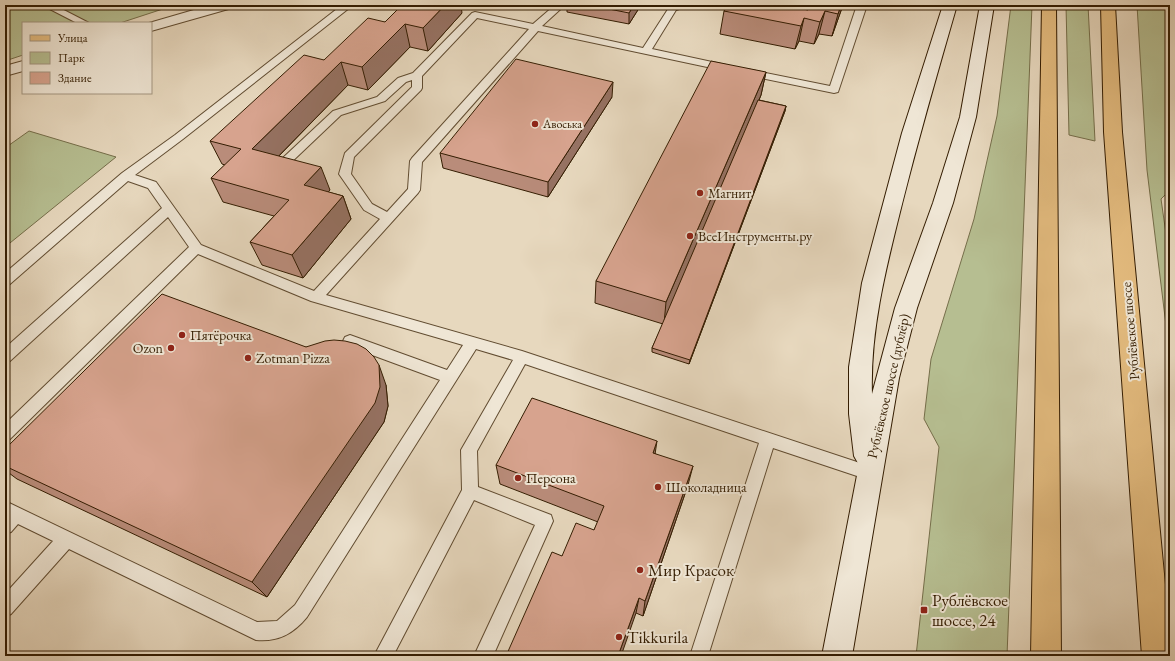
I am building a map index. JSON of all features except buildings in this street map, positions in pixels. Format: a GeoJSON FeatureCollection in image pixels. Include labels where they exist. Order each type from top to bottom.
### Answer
{"type":"FeatureCollection","features":[{"type":"Feature","properties":{"kind":"main road"},"geometry":{"type":"LineString","coordinates":[[152,27],[227,5]]}},
{"type":"Feature","properties":{"kind":"main road"},"geometry":{"type":"LineString","coordinates":[[869,473],[860,414],[860,367],[872,283],[911,133],[950,5]]}},
{"type":"Feature","properties":{"kind":"main road","name":"Рублёвское шоссе (дублёр)"},"geometry":{"type":"LineString","coordinates":[[837,656],[887,378],[906,308],[943,203],[968,117],[987,5]]}},
{"type":"Feature","properties":{"kind":"main road"},"geometry":{"type":"LineString","coordinates":[[1046,656],[1049,5]]}},
{"type":"Feature","properties":{"kind":"main road","name":"Рублёвское шоссе"},"geometry":{"type":"LineString","coordinates":[[1109,7],[1114,140],[1157,656]]}},
{"type":"Feature","properties":{"kind":"main road"},"geometry":{"type":"LineString","coordinates":[[5,71],[22,66]]}},
{"type":"Feature","properties":{"kind":"lane"},"geometry":{"type":"LineString","coordinates":[[46,5],[82,22]]}},
{"type":"Feature","properties":{"kind":"lane"},"geometry":{"type":"LineString","coordinates":[[5,281],[126,176],[179,137],[348,5]]}},
{"type":"Feature","properties":{"kind":"lane"},"geometry":{"type":"LineString","coordinates":[[277,169],[337,113],[381,99],[402,80],[417,75],[475,15],[482,5]]}},
{"type":"Feature","properties":{"kind":"lane"},"geometry":{"type":"LineString","coordinates":[[542,5],[558,8]]}},
{"type":"Feature","properties":{"kind":"lane"},"geometry":{"type":"LineString","coordinates":[[646,51],[674,8],[683,5]]}},
{"type":"Feature","properties":{"kind":"lane"},"geometry":{"type":"LineString","coordinates":[[475,15],[834,90],[862,5]]}},
{"type":"Feature","properties":{"kind":"lane"},"geometry":{"type":"LineString","coordinates":[[316,297],[414,190],[416,161],[536,27],[558,8]]}},
{"type":"Feature","properties":{"kind":"lane"},"geometry":{"type":"LineString","coordinates":[[388,218],[368,207],[345,174],[349,156],[417,88],[417,75]]}},
{"type":"Feature","properties":{"kind":"lane"},"geometry":{"type":"LineString","coordinates":[[126,176],[152,184],[196,248],[316,297],[522,357],[869,473]]}},
{"type":"Feature","properties":{"kind":"lane"},"geometry":{"type":"LineString","coordinates":[[5,357],[169,209]]}},
{"type":"Feature","properties":{"kind":"lane"},"geometry":{"type":"LineString","coordinates":[[5,434],[196,248]]}},
{"type":"Feature","properties":{"kind":"lane"},"geometry":{"type":"LineString","coordinates":[[350,340],[450,376]]}},
{"type":"Feature","properties":{"kind":"lane"},"geometry":{"type":"LineString","coordinates":[[9,517],[66,539],[256,631],[269,632],[282,629],[292,622],[301,611],[472,343]]}},
{"type":"Feature","properties":{"kind":"lane"},"geometry":{"type":"LineString","coordinates":[[383,656],[470,491],[469,450],[522,357]]}},
{"type":"Feature","properties":{"kind":"lane"},"geometry":{"type":"LineString","coordinates":[[699,656],[768,439]]}},
{"type":"Feature","properties":{"kind":"lane"},"geometry":{"type":"LineString","coordinates":[[470,491],[545,521],[483,656]]}},
{"type":"Feature","properties":{"kind":"lane"},"geometry":{"type":"LineString","coordinates":[[5,608],[66,539]]}},
{"type":"Feature","properties":{"kind":"green space"},"geometry":{"type":"Polygon","coordinates":[[[5,5],[175,5],[123,22],[22,22],[22,55],[5,61],[5,5]]]}},
{"type":"Feature","properties":{"kind":"green space"},"geometry":{"type":"Polygon","coordinates":[[[1011,5],[1032,5],[1007,656],[916,656],[939,447],[924,419],[931,359],[974,219],[997,116],[1011,5]]]}},
{"type":"Feature","properties":{"kind":"green space"},"geometry":{"type":"Polygon","coordinates":[[[1066,5],[1088,5],[1095,141],[1069,135],[1066,5]]]}},
{"type":"Feature","properties":{"kind":"green space"},"geometry":{"type":"Polygon","coordinates":[[[1137,5],[1170,5],[1170,190],[1161,199],[1170,262],[1170,358],[1147,170],[1137,5]]]}},
{"type":"Feature","properties":{"kind":"green space"},"geometry":{"type":"Polygon","coordinates":[[[29,131],[116,157],[5,247],[5,148],[29,131]]]}},
{"type":"Feature","properties":{"kind":"place","name":"Авоська"},"geometry":{"type":"Point","coordinates":[535,124]}},
{"type":"Feature","properties":{"kind":"place","name":"Магнит"},"geometry":{"type":"Point","coordinates":[700,193]}},
{"type":"Feature","properties":{"kind":"place","name":"ВсеИнструменты.ру"},"geometry":{"type":"Point","coordinates":[690,236]}},
{"type":"Feature","properties":{"kind":"place","name":"Пятёрочка"},"geometry":{"type":"Point","coordinates":[182,335]}},
{"type":"Feature","properties":{"kind":"place","name":"Ozon"},"geometry":{"type":"Point","coordinates":[171,348]}},
{"type":"Feature","properties":{"kind":"place","name":"Zotman Pizza"},"geometry":{"type":"Point","coordinates":[248,358]}},
{"type":"Feature","properties":{"kind":"place","name":"Персона"},"geometry":{"type":"Point","coordinates":[518,478]}},
{"type":"Feature","properties":{"kind":"place","name":"Шоколадница"},"geometry":{"type":"Point","coordinates":[658,487]}},
{"type":"Feature","properties":{"kind":"place","name":"Мир Красок"},"geometry":{"type":"Point","coordinates":[640,570]}},
{"type":"Feature","properties":{"kind":"place","name":"Рублёвское шоссе, 24"},"geometry":{"type":"Point","coordinates":[924,610]}},
{"type":"Feature","properties":{"kind":"place","name":"Tikkurila"},"geometry":{"type":"Point","coordinates":[619,637]}}]}
